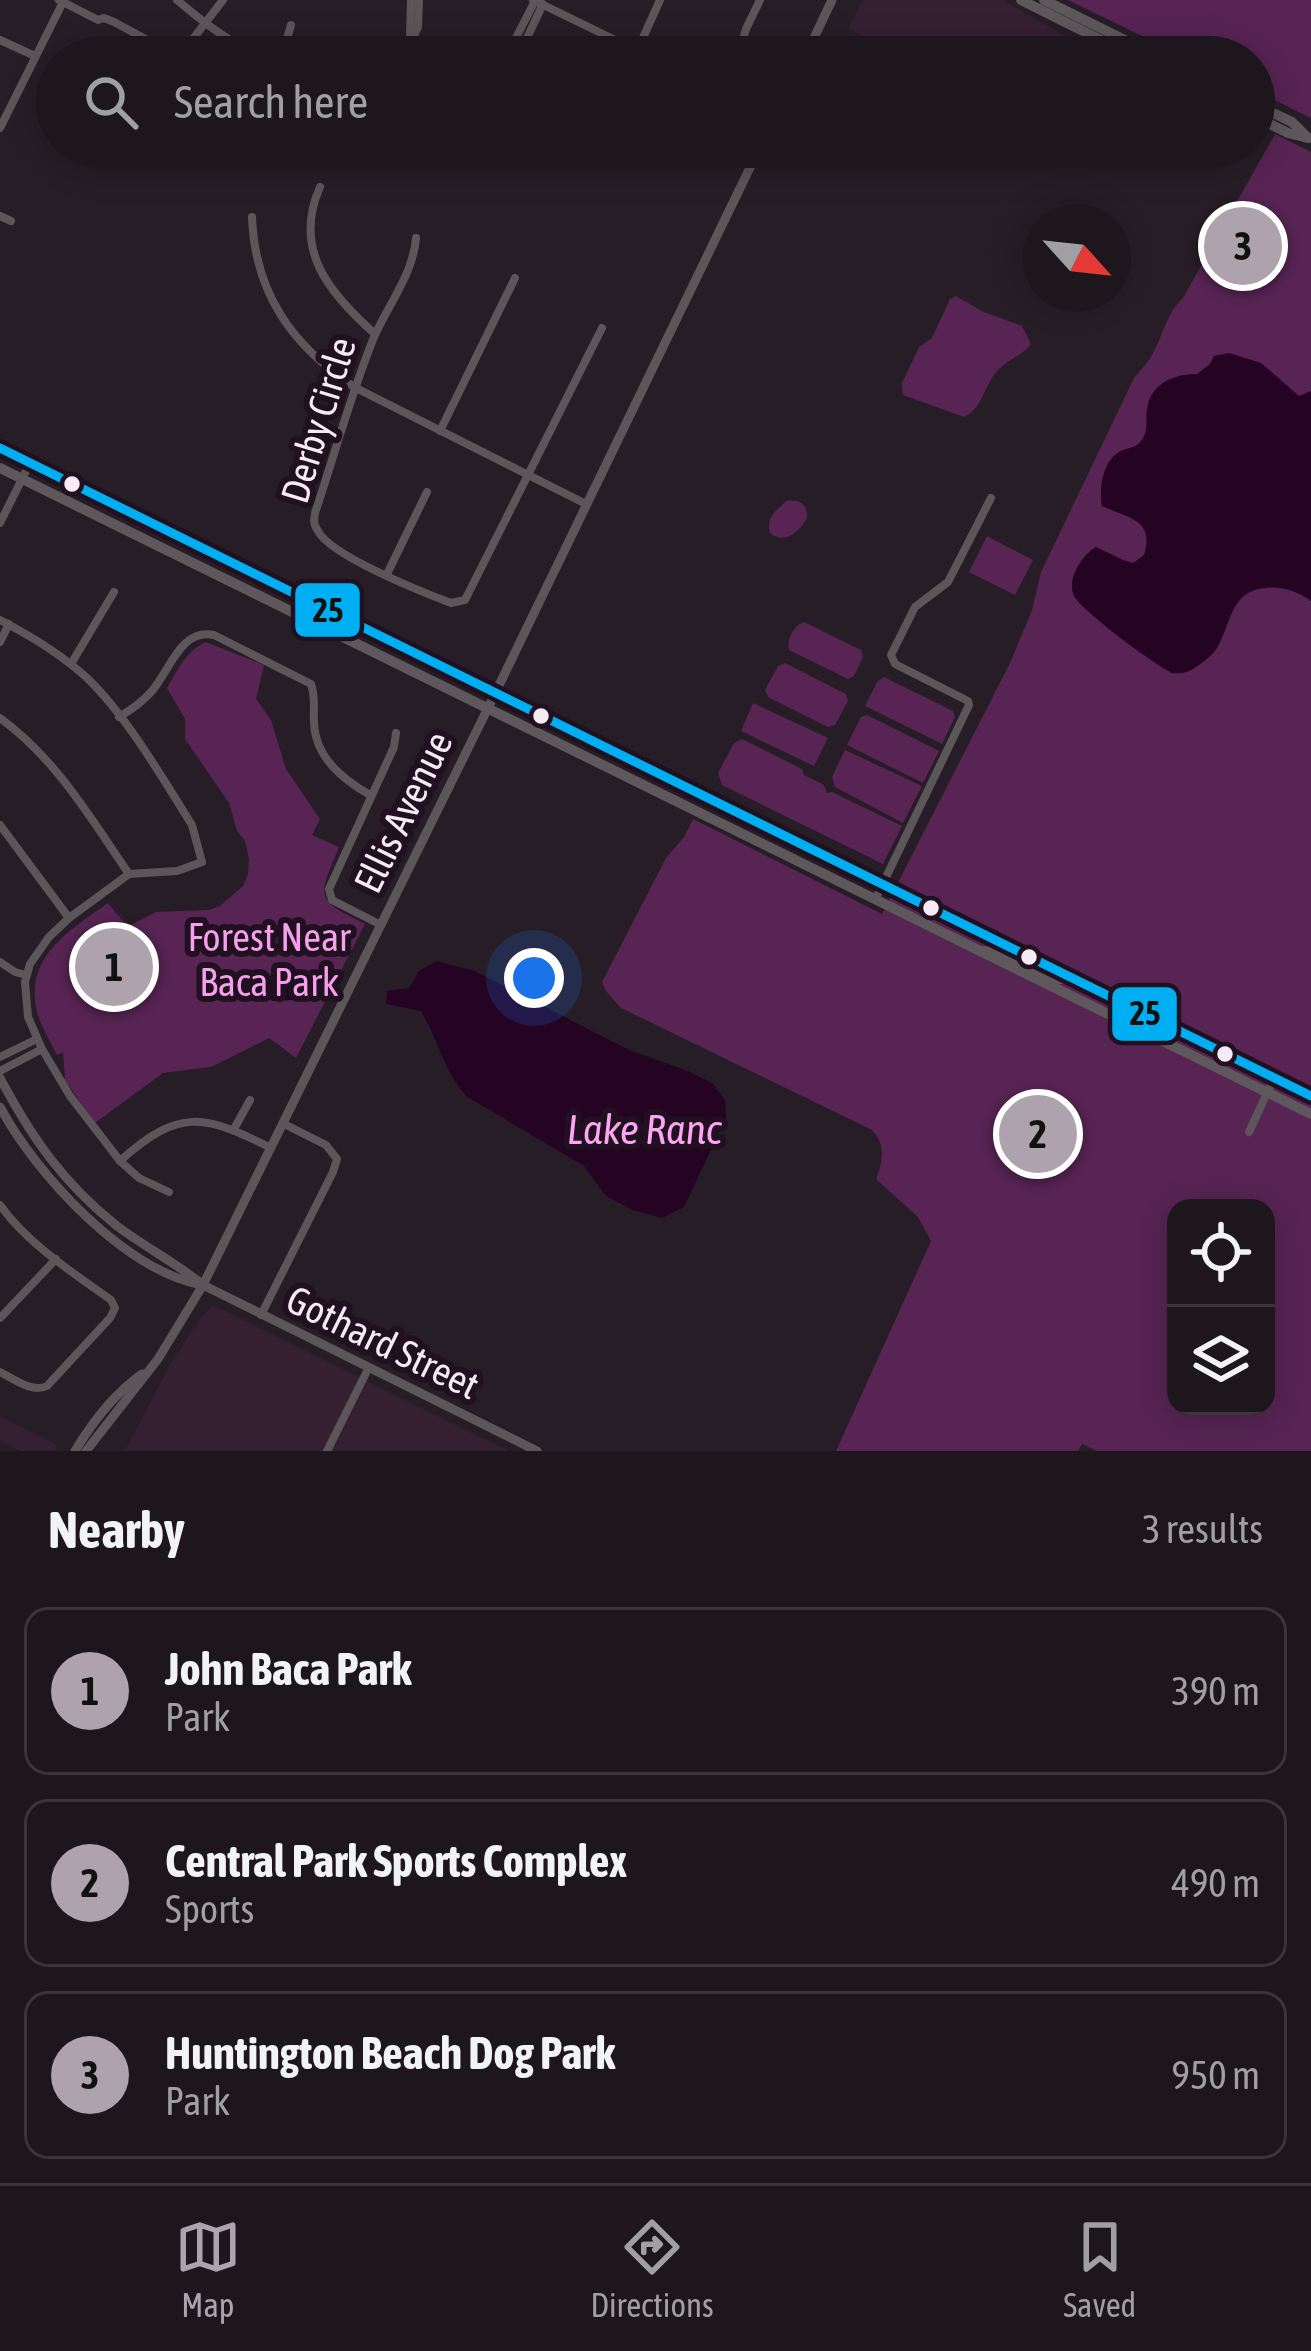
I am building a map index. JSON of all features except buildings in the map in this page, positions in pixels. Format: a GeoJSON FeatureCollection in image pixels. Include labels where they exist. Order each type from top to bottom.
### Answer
{"type":"FeatureCollection","features":[{"type":"Feature","properties":{"kind":"main road"},"geometry":{"type":"LineString","coordinates":[[1021,0],[1093,36]]}},
{"type":"Feature","properties":{"kind":"main road"},"geometry":{"type":"LineString","coordinates":[[1044,0],[1117,36]]}},
{"type":"Feature","properties":{"kind":"main road"},"geometry":{"type":"LineString","coordinates":[[1275,114],[1310,138]]}},
{"type":"Feature","properties":{"kind":"main road"},"geometry":{"type":"LineString","coordinates":[[1275,126],[1310,138]]}},
{"type":"Feature","properties":{"kind":"main road"},"geometry":{"type":"LineString","coordinates":[[0,448],[1311,1096]]}},
{"type":"Feature","properties":{"kind":"main road"},"geometry":{"type":"LineString","coordinates":[[0,468],[1311,1114]]}},
{"type":"Feature","properties":{"kind":"main road"},"geometry":{"type":"LineString","coordinates":[[980,952],[1009,956],[1058,980],[1069,977]]}},
{"type":"Feature","properties":{"kind":"main road"},"geometry":{"type":"LineString","coordinates":[[1063,992],[1078,989],[1139,1018],[1162,1022]]}},
{"type":"Feature","properties":{"kind":"street"},"geometry":{"type":"LineString","coordinates":[[177,0],[222,36]]}},
{"type":"Feature","properties":{"kind":"street"},"geometry":{"type":"LineString","coordinates":[[194,36],[223,0]]}},
{"type":"Feature","properties":{"kind":"street"},"geometry":{"type":"LineString","coordinates":[[410,36],[415,0]]}},
{"type":"Feature","properties":{"kind":"street"},"geometry":{"type":"LineString","coordinates":[[644,36],[660,0]]}},
{"type":"Feature","properties":{"kind":"street"},"geometry":{"type":"LineString","coordinates":[[744,36],[760,0]]}},
{"type":"Feature","properties":{"kind":"street"},"geometry":{"type":"LineString","coordinates":[[815,36],[832,0]]}},
{"type":"Feature","properties":{"kind":"street"},"geometry":{"type":"LineString","coordinates":[[44,36],[61,1],[140,36]]}},
{"type":"Feature","properties":{"kind":"street"},"geometry":{"type":"LineString","coordinates":[[538,1],[607,36]]}},
{"type":"Feature","properties":{"kind":"street"},"geometry":{"type":"LineString","coordinates":[[518,36],[538,1]]}},
{"type":"Feature","properties":{"kind":"street"},"geometry":{"type":"LineString","coordinates":[[526,36],[538,1]]}},
{"type":"Feature","properties":{"kind":"street"},"geometry":{"type":"LineString","coordinates":[[288,36],[291,25]]}},
{"type":"Feature","properties":{"kind":"street"},"geometry":{"type":"LineString","coordinates":[[0,40],[35,56],[0,128]]}},
{"type":"Feature","properties":{"kind":"street","name":"Ellis Avenue"},"geometry":{"type":"LineString","coordinates":[[86,1451],[179,1328],[203,1285],[750,168]]}},
{"type":"Feature","properties":{"kind":"street"},"geometry":{"type":"LineString","coordinates":[[320,187],[309,226],[321,272],[345,307],[375,334]]}},
{"type":"Feature","properties":{"kind":"street"},"geometry":{"type":"LineString","coordinates":[[0,216],[11,221]]}},
{"type":"Feature","properties":{"kind":"street"},"geometry":{"type":"LineString","coordinates":[[251,217],[262,279],[288,328],[328,370],[586,504]]}},
{"type":"Feature","properties":{"kind":"street","name":"Derby Circle"},"geometry":{"type":"LineString","coordinates":[[416,238],[407,273],[354,387],[314,521],[319,535],[334,548],[386,574],[452,603],[465,600],[529,475]]}},
{"type":"Feature","properties":{"kind":"street"},"geometry":{"type":"LineString","coordinates":[[440,431],[514,278]]}},
{"type":"Feature","properties":{"kind":"street"},"geometry":{"type":"LineString","coordinates":[[529,475],[602,328]]}},
{"type":"Feature","properties":{"kind":"street"},"geometry":{"type":"LineString","coordinates":[[0,523],[30,463]]}},
{"type":"Feature","properties":{"kind":"street"},"geometry":{"type":"LineString","coordinates":[[386,574],[427,492]]}},
{"type":"Feature","properties":{"kind":"street"},"geometry":{"type":"LineString","coordinates":[[875,900],[970,705],[895,664],[890,655],[915,607],[948,582],[992,498]]}},
{"type":"Feature","properties":{"kind":"street"},"geometry":{"type":"LineString","coordinates":[[71,664],[114,592]]}},
{"type":"Feature","properties":{"kind":"street"},"geometry":{"type":"LineString","coordinates":[[0,642],[4,622],[71,664],[104,696],[192,825],[202,862],[177,871],[129,874],[69,918],[39,949],[26,975],[25,1003],[37,1039],[70,1096],[120,1161],[152,1186],[169,1192]]}},
{"type":"Feature","properties":{"kind":"street"},"geometry":{"type":"LineString","coordinates":[[119,717],[152,692],[184,644],[202,632],[311,684],[319,745],[337,772],[370,795]]}},
{"type":"Feature","properties":{"kind":"street"},"geometry":{"type":"LineString","coordinates":[[0,718],[63,778],[129,874]]}},
{"type":"Feature","properties":{"kind":"street"},"geometry":{"type":"LineString","coordinates":[[381,925],[332,900],[329,889],[394,747],[396,733]]}},
{"type":"Feature","properties":{"kind":"street"},"geometry":{"type":"LineString","coordinates":[[0,825],[69,918]]}},
{"type":"Feature","properties":{"kind":"street"},"geometry":{"type":"LineString","coordinates":[[0,962],[26,975]]}},
{"type":"Feature","properties":{"kind":"street"},"geometry":{"type":"LineString","coordinates":[[0,1057],[37,1039]]}},
{"type":"Feature","properties":{"kind":"street"},"geometry":{"type":"LineString","coordinates":[[0,1074],[42,1049]]}},
{"type":"Feature","properties":{"kind":"street","name":"Gothard Street"},"geometry":{"type":"LineString","coordinates":[[0,1074],[27,1129],[59,1172],[118,1226],[203,1285],[537,1451]]}},
{"type":"Feature","properties":{"kind":"street"},"geometry":{"type":"LineString","coordinates":[[1249,1132],[1274,1078]]}},
{"type":"Feature","properties":{"kind":"street"},"geometry":{"type":"LineString","coordinates":[[235,1129],[250,1100]]}},
{"type":"Feature","properties":{"kind":"street","name":"Gothard Street"},"geometry":{"type":"LineString","coordinates":[[0,1107],[46,1175],[87,1218],[164,1271],[203,1285]]}},
{"type":"Feature","properties":{"kind":"street"},"geometry":{"type":"LineString","coordinates":[[120,1161],[168,1126],[210,1122],[271,1148]]}},
{"type":"Feature","properties":{"kind":"street"},"geometry":{"type":"LineString","coordinates":[[261,1315],[337,1159],[326,1145],[284,1124]]}},
{"type":"Feature","properties":{"kind":"street"},"geometry":{"type":"LineString","coordinates":[[0,1205],[4,1218],[115,1307],[47,1386],[40,1389],[0,1372]]}},
{"type":"Feature","properties":{"kind":"street"},"geometry":{"type":"LineString","coordinates":[[0,1318],[56,1259]]}},
{"type":"Feature","properties":{"kind":"street","name":"Ellis Avenue"},"geometry":{"type":"LineString","coordinates":[[76,1451],[123,1388],[151,1367]]}},
{"type":"Feature","properties":{"kind":"street"},"geometry":{"type":"LineString","coordinates":[[327,1451],[368,1369]]}},
{"type":"Feature","properties":{"kind":"shaded area"},"geometry":{"type":"Polygon","coordinates":[[[863,0],[1003,0],[1064,35],[862,36],[848,29],[863,0]]]}},
{"type":"Feature","properties":{"kind":"shaded area"},"geometry":{"type":"Polygon","coordinates":[[[213,1305],[508,1451],[125,1451],[170,1365],[213,1305]]]}},
{"type":"Feature","properties":{"kind":"shaded area"},"geometry":{"type":"Polygon","coordinates":[[[0,1417],[56,1444],[56,1451],[21,1451],[0,1441],[0,1417]]]}},
{"type":"Feature","properties":{"kind":"green space"},"geometry":{"type":"Polygon","coordinates":[[[1068,0],[1311,0],[1311,118],[1275,100],[1275,36],[1142,36],[1068,0]]]}},
{"type":"Feature","properties":{"kind":"green space"},"geometry":{"type":"Polygon","coordinates":[[[1275,134],[1311,152],[1311,1451],[1097,1451],[1082,1444],[1078,1451],[836,1451],[931,1241],[918,1217],[876,1179],[882,1153],[872,1130],[621,1008],[602,982],[666,858],[693,819],[882,914],[1010,663],[1032,610],[1041,572],[1134,378],[1151,356],[1256,168],[1275,168],[1275,134]]]}},
{"type":"Feature","properties":{"kind":"green space"},"geometry":{"type":"Polygon","coordinates":[[[956,296],[1022,326],[1031,344],[999,369],[976,408],[964,417],[903,395],[902,383],[919,347],[932,338],[950,299],[956,296]]]}},
{"type":"Feature","properties":{"kind":"green space"},"geometry":{"type":"Polygon","coordinates":[[[786,501],[802,504],[807,518],[796,532],[781,538],[770,533],[769,523],[786,501]]]}},
{"type":"Feature","properties":{"kind":"green space"},"geometry":{"type":"Polygon","coordinates":[[[987,536],[1033,560],[1015,595],[969,572],[987,536]]]}},
{"type":"Feature","properties":{"kind":"green space"},"geometry":{"type":"Polygon","coordinates":[[[804,622],[861,650],[863,657],[854,676],[848,679],[789,650],[792,633],[804,622]]]}},
{"type":"Feature","properties":{"kind":"green space","name":"Forest Near Baca Park"},"geometry":{"type":"Polygon","coordinates":[[[206,642],[264,665],[256,699],[271,720],[286,769],[320,819],[312,835],[339,847],[325,895],[336,909],[365,924],[296,1058],[269,1038],[211,1067],[163,1073],[95,1123],[65,1080],[63,1052],[57,1055],[38,1014],[35,983],[47,955],[108,903],[137,938],[110,901],[129,926],[156,912],[220,906],[243,886],[248,874],[245,841],[229,803],[185,739],[185,719],[167,688],[188,655],[206,642]]]}},
{"type":"Feature","properties":{"kind":"green space"},"geometry":{"type":"Polygon","coordinates":[[[785,663],[846,694],[848,701],[835,725],[828,727],[768,697],[765,690],[778,666],[785,663]]]}},
{"type":"Feature","properties":{"kind":"green space"},"geometry":{"type":"Polygon","coordinates":[[[884,677],[953,711],[955,717],[942,744],[865,706],[884,677]]]}},
{"type":"Feature","properties":{"kind":"green space"},"geometry":{"type":"Polygon","coordinates":[[[753,703],[828,738],[814,766],[741,731],[753,703]]]}},
{"type":"Feature","properties":{"kind":"green space"},"geometry":{"type":"Polygon","coordinates":[[[867,715],[939,751],[923,783],[847,745],[861,717],[867,715]]]}},
{"type":"Feature","properties":{"kind":"green space"},"geometry":{"type":"Polygon","coordinates":[[[742,739],[802,769],[804,775],[824,785],[827,793],[902,826],[883,864],[722,785],[718,773],[734,743],[742,739]]]}},
{"type":"Feature","properties":{"kind":"green space"},"geometry":{"type":"Polygon","coordinates":[[[845,750],[922,786],[903,823],[835,787],[832,777],[845,750]]]}},
{"type":"Feature","properties":{"kind":"water"},"geometry":{"type":"Polygon","coordinates":[[[1229,353],[1261,363],[1299,396],[1311,391],[1311,601],[1277,588],[1246,594],[1213,653],[1189,671],[1172,673],[1090,613],[1074,596],[1072,582],[1081,561],[1096,547],[1133,563],[1144,555],[1142,527],[1102,506],[1105,469],[1119,452],[1143,438],[1149,400],[1159,386],[1172,378],[1197,374],[1214,356],[1229,353]]]}},
{"type":"Feature","properties":{"kind":"water","name":"Lake Ranc"},"geometry":{"type":"Polygon","coordinates":[[[436,961],[475,971],[629,1050],[712,1083],[725,1100],[726,1118],[684,1207],[662,1218],[633,1210],[606,1196],[584,1166],[466,1096],[421,1011],[386,1004],[387,991],[409,988],[419,971],[436,961]]]}},
{"type":"Feature","properties":{"kind":"water"},"geometry":{"type":"Polygon","coordinates":[[[285,969],[308,976],[305,986],[295,1000],[272,1001],[272,985],[285,969]]]}},
{"type":"Feature","properties":{"kind":"transit line","name":"25"},"geometry":{"type":"LineString","coordinates":[[0,448],[1311,1096]]}},
{"type":"Feature","properties":{"kind":"place","name":"Huntington Beach Dog Park"},"geometry":{"type":"Point","coordinates":[1243,246]}},
{"type":"Feature","properties":{"kind":"place","name":"John Baca Park"},"geometry":{"type":"Point","coordinates":[114,967]}},
{"type":"Feature","properties":{"kind":"place","name":"Central Park Sports Complex"},"geometry":{"type":"Point","coordinates":[1038,1134]}}]}
